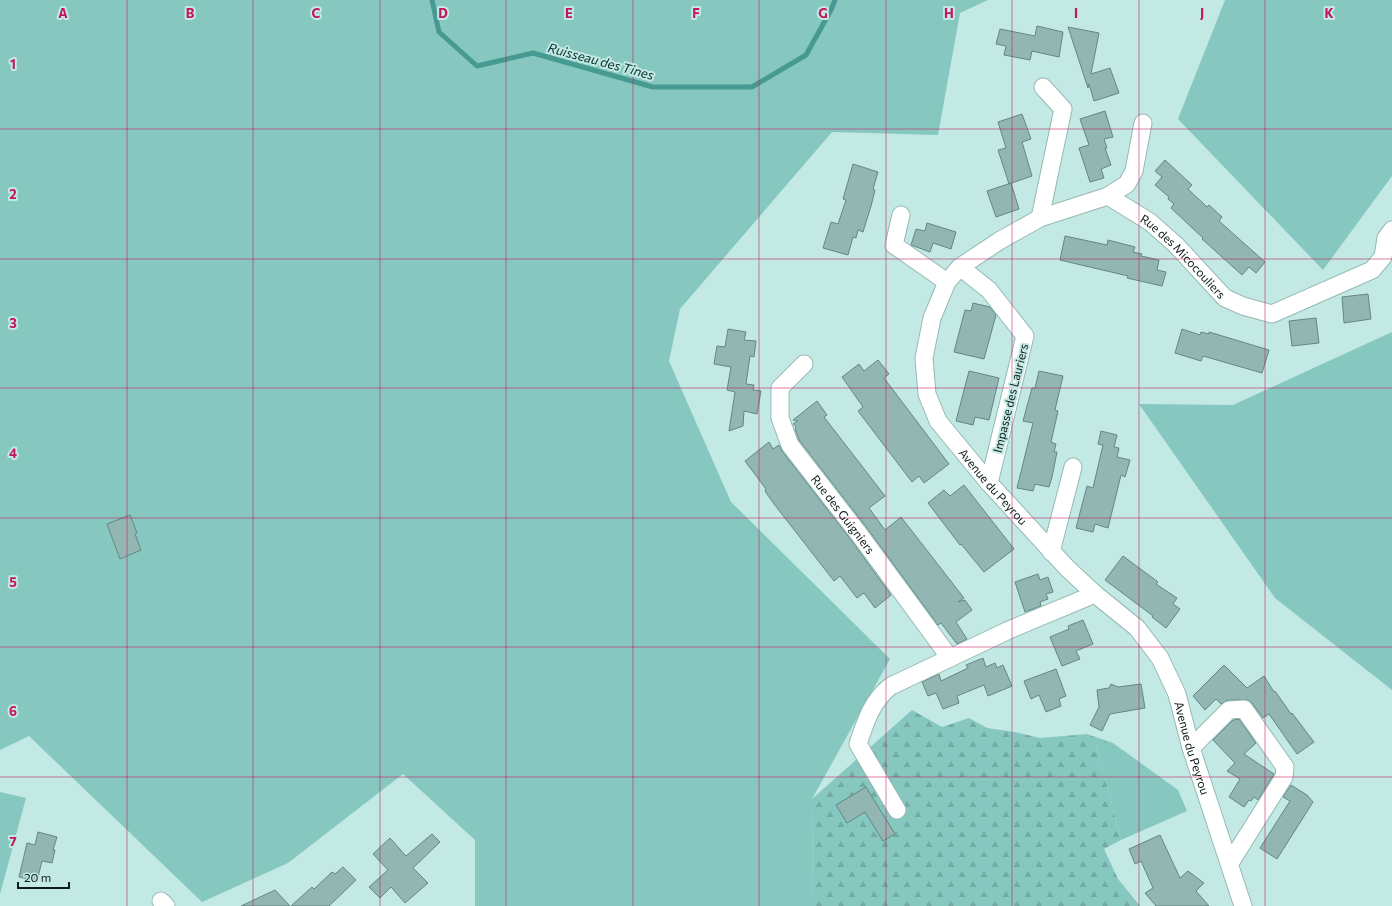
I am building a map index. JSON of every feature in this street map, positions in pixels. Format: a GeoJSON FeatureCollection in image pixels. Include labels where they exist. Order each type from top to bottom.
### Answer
{"type":"FeatureCollection","features":[{"type":"Feature","properties":{"kind":"street"},"geometry":{"type":"LineString","coordinates":[[1040,218],[1063,109],[1043,87]]}},
{"type":"Feature","properties":{"kind":"street","name":"Avenue du Peyrou"},"geometry":{"type":"LineString","coordinates":[[1143,123],[1134,171],[1127,184],[1108,196],[1040,218],[999,241],[960,267],[947,282],[932,318],[924,358],[927,394],[938,422],[989,483],[1051,552],[1096,594],[1137,628],[1160,658],[1176,694],[1191,748],[1243,906]]}},
{"type":"Feature","properties":{"kind":"street","name":"Rue des Micocouliers"},"geometry":{"type":"LineString","coordinates":[[1108,196],[1150,222],[1176,245],[1225,298],[1243,306],[1272,314],[1372,270],[1383,257],[1386,238],[1392,230]]}},
{"type":"Feature","properties":{"kind":"street"},"geometry":{"type":"LineString","coordinates":[[901,215],[894,245],[947,282]]}},
{"type":"Feature","properties":{"kind":"street","name":"Impasse des Lauriers"},"geometry":{"type":"LineString","coordinates":[[960,267],[990,290],[1025,336],[989,483]]}},
{"type":"Feature","properties":{"kind":"street","name":"Rue des Guigniers"},"geometry":{"type":"LineString","coordinates":[[804,364],[780,388],[780,418],[790,446],[858,534],[950,658]]}},
{"type":"Feature","properties":{"kind":"street"},"geometry":{"type":"LineString","coordinates":[[1051,552],[1073,467]]}},
{"type":"Feature","properties":{"kind":"street"},"geometry":{"type":"LineString","coordinates":[[897,810],[858,744],[864,726],[876,701],[883,692],[891,686],[1009,630],[1096,594]]}},
{"type":"Feature","properties":{"kind":"street"},"geometry":{"type":"LineString","coordinates":[[1191,748],[1229,710],[1244,709],[1285,767],[1284,777],[1230,863]]}},
{"type":"Feature","properties":{"kind":"green space"},"geometry":{"type":"Polygon","coordinates":[[[0,0],[988,0],[960,13],[938,135],[832,132],[680,309],[669,361],[731,502],[890,659],[812,799],[813,906],[475,906],[475,840],[403,774],[288,863],[202,902],[29,736],[0,750],[0,0]]]}},
{"type":"Feature","properties":{"kind":"green space"},"geometry":{"type":"Polygon","coordinates":[[[1225,0],[1392,0],[1392,176],[1323,270],[1178,119],[1225,0]]]}},
{"type":"Feature","properties":{"kind":"green space"},"geometry":{"type":"Polygon","coordinates":[[[1392,332],[1392,690],[1275,598],[1139,404],[1233,405],[1392,332]]]}},
{"type":"Feature","properties":{"kind":"green space"},"geometry":{"type":"Polygon","coordinates":[[[912,710],[942,727],[969,718],[987,728],[1015,732],[1040,738],[1087,734],[1113,743],[1096,743],[1121,840],[1104,849],[1118,879],[1140,906],[813,906],[812,799],[912,710]]]}},
{"type":"Feature","properties":{"kind":"green space"},"geometry":{"type":"Polygon","coordinates":[[[1096,743],[1113,743],[1178,790],[1187,811],[1121,840],[1096,743]]]}},
{"type":"Feature","properties":{"kind":"green space"},"geometry":{"type":"Polygon","coordinates":[[[0,792],[26,798],[0,894],[0,792]]]}},
{"type":"Feature","properties":{"kind":"building"},"geometry":{"type":"Polygon","coordinates":[[[1037,26],[1063,32],[1059,57],[1032,51],[1030,60],[1004,55],[1006,46],[996,44],[1000,29],[1035,36],[1037,26]]]}},
{"type":"Feature","properties":{"kind":"building"},"geometry":{"type":"Polygon","coordinates":[[[1068,27],[1099,33],[1091,74],[1110,68],[1119,93],[1094,101],[1089,84],[1088,88],[1068,27]]]}},
{"type":"Feature","properties":{"kind":"building"},"geometry":{"type":"Polygon","coordinates":[[[1105,111],[1113,137],[1104,139],[1107,148],[1105,148],[1111,165],[1101,169],[1104,178],[1090,182],[1079,148],[1089,145],[1080,119],[1105,111]]]}},
{"type":"Feature","properties":{"kind":"building"},"geometry":{"type":"Polygon","coordinates":[[[1022,114],[1031,139],[1022,142],[1032,176],[1009,184],[998,150],[1006,148],[998,122],[1022,114]]]}},
{"type":"Feature","properties":{"kind":"building"},"geometry":{"type":"Polygon","coordinates":[[[1165,160],[1192,185],[1188,189],[1207,207],[1209,205],[1222,217],[1219,221],[1265,262],[1256,273],[1249,267],[1242,275],[1202,239],[1203,238],[1171,208],[1174,204],[1168,199],[1169,197],[1155,185],[1162,177],[1155,171],[1165,160]]]}},
{"type":"Feature","properties":{"kind":"building"},"geometry":{"type":"Polygon","coordinates":[[[853,164],[878,172],[873,189],[875,190],[871,206],[863,232],[858,230],[856,238],[853,237],[848,255],[823,248],[831,222],[838,224],[846,200],[843,199],[853,164]]]}},
{"type":"Feature","properties":{"kind":"building"},"geometry":{"type":"Polygon","coordinates":[[[1011,183],[1019,209],[996,217],[987,191],[1011,183]]]}},
{"type":"Feature","properties":{"kind":"building"},"geometry":{"type":"Polygon","coordinates":[[[927,223],[956,232],[951,249],[933,243],[930,252],[911,245],[916,229],[925,231],[927,223]]]}},
{"type":"Feature","properties":{"kind":"building"},"geometry":{"type":"Polygon","coordinates":[[[1065,236],[1107,245],[1108,240],[1135,247],[1133,252],[1142,254],[1141,256],[1159,260],[1157,270],[1166,272],[1162,286],[1127,278],[1128,276],[1060,260],[1065,236]]]}},
{"type":"Feature","properties":{"kind":"building"},"geometry":{"type":"Polygon","coordinates":[[[1368,294],[1371,319],[1344,323],[1342,297],[1368,294]]]}},
{"type":"Feature","properties":{"kind":"building"},"geometry":{"type":"Polygon","coordinates":[[[973,303],[990,307],[996,315],[984,359],[954,352],[965,310],[971,311],[973,303]]]}},
{"type":"Feature","properties":{"kind":"building"},"geometry":{"type":"Polygon","coordinates":[[[1316,318],[1319,343],[1292,346],[1289,321],[1316,318]]]}},
{"type":"Feature","properties":{"kind":"building"},"geometry":{"type":"Polygon","coordinates":[[[728,329],[746,332],[744,340],[756,341],[754,357],[750,356],[746,384],[754,385],[753,390],[761,391],[757,414],[744,411],[743,426],[729,431],[735,392],[727,390],[731,367],[714,364],[717,346],[725,347],[728,329]]]}},
{"type":"Feature","properties":{"kind":"building"},"geometry":{"type":"Polygon","coordinates":[[[1182,329],[1200,335],[1201,332],[1209,334],[1209,332],[1269,350],[1262,373],[1203,356],[1201,361],[1175,353],[1182,329]]]}},
{"type":"Feature","properties":{"kind":"building"},"geometry":{"type":"Polygon","coordinates":[[[878,360],[889,374],[884,378],[949,464],[924,483],[919,476],[912,482],[858,411],[863,407],[842,377],[859,364],[864,371],[878,360]]]}},
{"type":"Feature","properties":{"kind":"building"},"geometry":{"type":"Polygon","coordinates":[[[969,371],[999,378],[989,420],[975,417],[973,425],[956,421],[969,371]]]}},
{"type":"Feature","properties":{"kind":"building"},"geometry":{"type":"Polygon","coordinates":[[[1039,371],[1063,376],[1055,410],[1058,411],[1051,442],[1056,444],[1054,452],[1057,452],[1052,477],[1049,487],[1035,484],[1033,491],[1017,488],[1033,423],[1023,421],[1032,388],[1035,388],[1039,371]]]}},
{"type":"Feature","properties":{"kind":"building"},"geometry":{"type":"Polygon","coordinates":[[[817,401],[827,415],[824,417],[885,496],[869,508],[885,530],[901,517],[964,598],[958,602],[965,600],[972,610],[956,622],[967,639],[957,644],[941,623],[938,625],[867,528],[799,440],[795,429],[796,427],[793,424],[798,421],[793,420],[817,401]]]}},
{"type":"Feature","properties":{"kind":"building"},"geometry":{"type":"Polygon","coordinates":[[[1101,431],[1117,435],[1114,447],[1119,448],[1117,457],[1130,460],[1125,477],[1121,475],[1108,528],[1095,524],[1093,532],[1076,528],[1087,486],[1093,488],[1103,445],[1098,444],[1101,431]]]}},
{"type":"Feature","properties":{"kind":"building"},"geometry":{"type":"Polygon","coordinates":[[[769,442],[773,449],[779,445],[891,595],[875,608],[864,593],[857,598],[840,576],[834,581],[774,504],[765,491],[766,489],[745,461],[769,442]]]}},
{"type":"Feature","properties":{"kind":"building"},"geometry":{"type":"Polygon","coordinates":[[[964,485],[1014,549],[984,572],[961,544],[960,545],[928,503],[944,490],[950,496],[964,485]]]}},
{"type":"Feature","properties":{"kind":"building"},"geometry":{"type":"Polygon","coordinates":[[[130,515],[137,533],[135,534],[141,550],[120,559],[107,524],[130,515]]]}},
{"type":"Feature","properties":{"kind":"building"},"geometry":{"type":"Polygon","coordinates":[[[1123,556],[1158,582],[1156,584],[1177,598],[1173,604],[1180,609],[1166,628],[1152,617],[1153,616],[1105,580],[1123,556]]]}},
{"type":"Feature","properties":{"kind":"building"},"geometry":{"type":"Polygon","coordinates":[[[1038,574],[1040,580],[1048,577],[1053,592],[1046,594],[1048,599],[1040,602],[1041,606],[1025,612],[1015,582],[1038,574]]]}},
{"type":"Feature","properties":{"kind":"building"},"geometry":{"type":"Polygon","coordinates":[[[1083,620],[1093,644],[1076,651],[1080,659],[1062,666],[1050,637],[1069,629],[1068,626],[1083,620]]]}},
{"type":"Feature","properties":{"kind":"building"},"geometry":{"type":"Polygon","coordinates":[[[983,658],[986,667],[995,663],[997,668],[1003,665],[1012,686],[988,696],[984,685],[957,696],[959,703],[943,709],[936,693],[928,696],[922,682],[939,674],[941,681],[968,668],[966,665],[983,658]]]}},
{"type":"Feature","properties":{"kind":"building"},"geometry":{"type":"Polygon","coordinates":[[[1224,665],[1247,688],[1264,676],[1274,692],[1275,691],[1291,714],[1292,713],[1314,742],[1297,754],[1269,714],[1263,718],[1248,700],[1228,700],[1221,704],[1216,699],[1205,710],[1193,696],[1224,665]]]}},
{"type":"Feature","properties":{"kind":"building"},"geometry":{"type":"Polygon","coordinates":[[[1056,669],[1066,696],[1059,699],[1061,706],[1046,712],[1039,695],[1031,699],[1024,681],[1056,669]]]}},
{"type":"Feature","properties":{"kind":"building"},"geometry":{"type":"Polygon","coordinates":[[[1111,684],[1118,687],[1141,684],[1145,708],[1110,714],[1102,731],[1090,725],[1099,707],[1097,690],[1109,688],[1111,684]]]}},
{"type":"Feature","properties":{"kind":"building"},"geometry":{"type":"Polygon","coordinates":[[[1239,719],[1256,743],[1244,754],[1274,774],[1258,800],[1254,797],[1251,801],[1249,800],[1244,807],[1229,797],[1240,779],[1227,771],[1235,763],[1213,740],[1233,720],[1239,719]]]}},
{"type":"Feature","properties":{"kind":"building"},"geometry":{"type":"Polygon","coordinates":[[[1291,785],[1307,795],[1313,802],[1277,859],[1260,848],[1290,801],[1283,797],[1291,785]]]}},
{"type":"Feature","properties":{"kind":"building"},"geometry":{"type":"Polygon","coordinates":[[[866,787],[895,834],[883,841],[865,812],[847,823],[836,805],[866,787]]]}},
{"type":"Feature","properties":{"kind":"building"},"geometry":{"type":"Polygon","coordinates":[[[38,832],[57,837],[53,850],[55,850],[52,863],[42,861],[37,881],[19,877],[27,843],[35,845],[38,832]]]}},
{"type":"Feature","properties":{"kind":"building"},"geometry":{"type":"Polygon","coordinates":[[[432,834],[440,842],[413,868],[428,883],[405,903],[391,887],[380,898],[369,887],[388,870],[373,854],[390,838],[406,856],[432,834]]]}},
{"type":"Feature","properties":{"kind":"building"},"geometry":{"type":"Polygon","coordinates":[[[1160,835],[1180,878],[1188,871],[1204,883],[1196,891],[1209,906],[1156,906],[1145,893],[1153,888],[1141,861],[1135,864],[1129,849],[1160,835]]]}},
{"type":"Feature","properties":{"kind":"building"},"geometry":{"type":"Polygon","coordinates":[[[343,867],[356,880],[329,906],[291,906],[312,887],[314,889],[332,872],[335,874],[343,867]]]}},
{"type":"Feature","properties":{"kind":"building"},"geometry":{"type":"Polygon","coordinates":[[[275,890],[290,906],[241,906],[275,890]]]}},
{"type":"Feature","properties":{"kind":"waterway","name":"Ruisseau des Tines"},"geometry":{"type":"LineString","coordinates":[[432,0],[439,32],[477,66],[533,53],[653,87],[752,87],[806,55],[835,0]]}}]}
